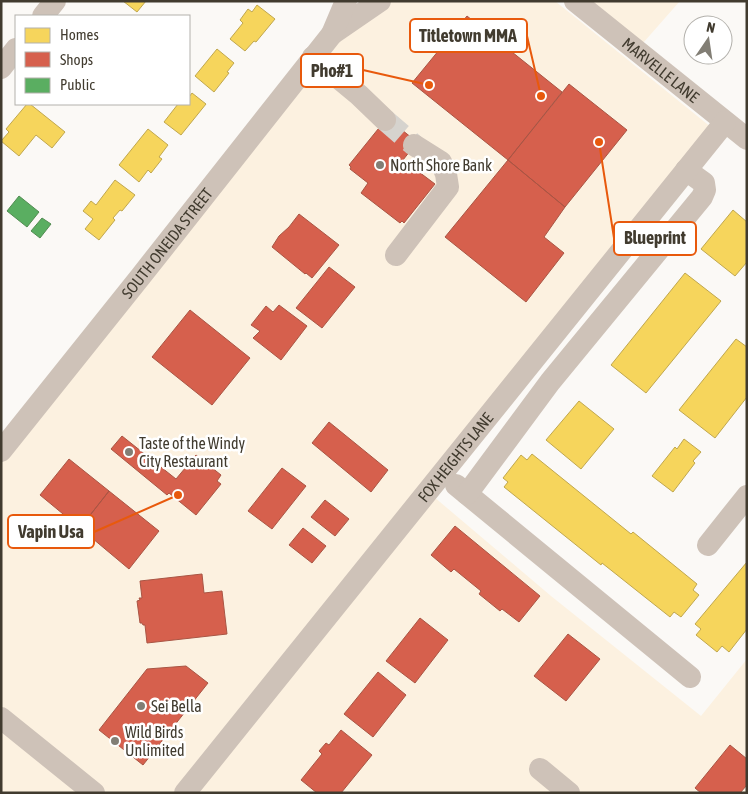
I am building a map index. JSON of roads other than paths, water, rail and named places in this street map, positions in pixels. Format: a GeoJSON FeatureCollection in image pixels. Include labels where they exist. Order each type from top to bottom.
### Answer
{"type":"FeatureCollection","features":[{"type":"Feature","properties":{"kind":"street"},"geometry":{"type":"LineString","coordinates":[[44,15],[55,1]]}},
{"type":"Feature","properties":{"kind":"street","name":"SOUTH ONEIDA STREET"},"geometry":{"type":"LineString","coordinates":[[332,34],[346,1]]}},
{"type":"Feature","properties":{"kind":"street","name":"SOUTH ONEIDA STREET"},"geometry":{"type":"LineString","coordinates":[[1,451],[332,34],[380,1]]}},
{"type":"Feature","properties":{"kind":"street","name":"MARVELLE LANE"},"geometry":{"type":"LineString","coordinates":[[575,1],[747,139]]}},
{"type":"Feature","properties":{"kind":"street"},"geometry":{"type":"LineString","coordinates":[[1,68],[15,50]]}},
{"type":"Feature","properties":{"kind":"street"},"geometry":{"type":"LineString","coordinates":[[313,57],[359,95],[385,120]]}},
{"type":"Feature","properties":{"kind":"street","name":"FOX HEIGHTS LANE"},"geometry":{"type":"LineString","coordinates":[[185,793],[725,122]]}},
{"type":"Feature","properties":{"kind":"street"},"geometry":{"type":"LineString","coordinates":[[396,255],[448,187],[446,174],[441,162],[414,145]]}},
{"type":"Feature","properties":{"kind":"street"},"geometry":{"type":"LineString","coordinates":[[467,494],[550,382],[702,197],[705,190],[704,183],[686,170]]}},
{"type":"Feature","properties":{"kind":"street"},"geometry":{"type":"LineString","coordinates":[[609,266],[630,284]]}},
{"type":"Feature","properties":{"kind":"street"},"geometry":{"type":"LineString","coordinates":[[529,365],[550,382]]}},
{"type":"Feature","properties":{"kind":"street"},"geometry":{"type":"LineString","coordinates":[[442,474],[690,677]]}},
{"type":"Feature","properties":{"kind":"street"},"geometry":{"type":"LineString","coordinates":[[708,544],[747,496]]}},
{"type":"Feature","properties":{"kind":"street"},"geometry":{"type":"LineString","coordinates":[[1,718],[94,793]]}},
{"type":"Feature","properties":{"kind":"street"},"geometry":{"type":"LineString","coordinates":[[540,769],[569,793]]}},
{"type":"Feature","properties":{"kind":"tunnel"},"geometry":{"type":"LineString","coordinates":[[385,120],[414,145]]}},
{"type":"Feature","properties":{"kind":"place","name":"Pho#1"},"geometry":{"type":"Point","coordinates":[429,85]}},
{"type":"Feature","properties":{"kind":"place","name":"Titletown MMA"},"geometry":{"type":"Point","coordinates":[541,96]}},
{"type":"Feature","properties":{"kind":"place","name":"Blueprint"},"geometry":{"type":"Point","coordinates":[599,142]}},
{"type":"Feature","properties":{"kind":"place","name":"North Shore Bank"},"geometry":{"type":"Point","coordinates":[380,165]}},
{"type":"Feature","properties":{"kind":"place","name":"Taste of the Windy City Restaurant"},"geometry":{"type":"Point","coordinates":[129,452]}},
{"type":"Feature","properties":{"kind":"place","name":"Vapin Usa"},"geometry":{"type":"Point","coordinates":[178,495]}},
{"type":"Feature","properties":{"kind":"place","name":"Sei Bella"},"geometry":{"type":"Point","coordinates":[141,706]}},
{"type":"Feature","properties":{"kind":"place","name":"Wild Birds Unlimited"},"geometry":{"type":"Point","coordinates":[115,741]}}]}
